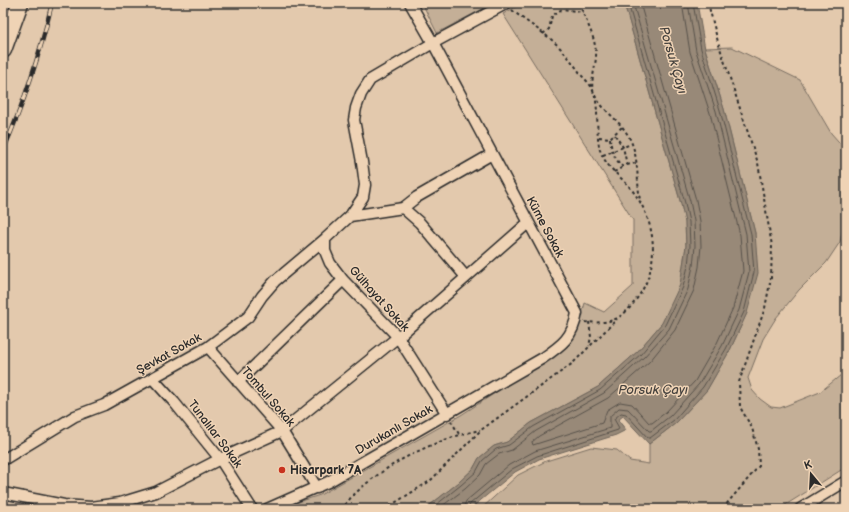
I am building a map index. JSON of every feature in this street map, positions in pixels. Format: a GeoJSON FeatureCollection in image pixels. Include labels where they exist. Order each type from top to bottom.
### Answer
{"type":"FeatureCollection","features":[{"type":"Feature","properties":{"kind":"highway"},"geometry":{"type":"LineString","coordinates":[[3,50],[20,3]]}},
{"type":"Feature","properties":{"kind":"street","name":"Küme Sokak"},"geometry":{"type":"LineString","coordinates":[[410,3],[433,43],[577,313]]}},
{"type":"Feature","properties":{"kind":"street","name":"Şevkat Sokak"},"geometry":{"type":"LineString","coordinates":[[3,460],[75,416],[104,405],[208,347],[248,317],[262,296],[275,281],[350,216],[363,197],[365,185],[354,120],[361,94],[370,80],[433,43],[506,4]]}},
{"type":"Feature","properties":{"kind":"street"},"geometry":{"type":"LineString","coordinates":[[350,216],[403,208],[417,197],[492,154]]}},
{"type":"Feature","properties":{"kind":"street"},"geometry":{"type":"LineString","coordinates":[[403,208],[420,223],[466,277]]}},
{"type":"Feature","properties":{"kind":"street"},"geometry":{"type":"LineString","coordinates":[[3,493],[64,505],[91,507],[120,503],[156,492],[220,459],[282,431],[398,337],[528,223]]}},
{"type":"Feature","properties":{"kind":"street","name":"Gülhayat Sokak"},"geometry":{"type":"LineString","coordinates":[[325,239],[325,251],[330,263],[343,280],[398,337],[448,414]]}},
{"type":"Feature","properties":{"kind":"street"},"geometry":{"type":"LineString","coordinates":[[238,382],[343,280]]}},
{"type":"Feature","properties":{"kind":"street"},"geometry":{"type":"LineString","coordinates":[[448,414],[463,403],[536,362],[564,344],[575,325],[577,313]]}},
{"type":"Feature","properties":{"kind":"street","name":"Tombul Sokak"},"geometry":{"type":"LineString","coordinates":[[208,347],[282,431],[317,488]]}},
{"type":"Feature","properties":{"kind":"street","name":"Tunalılar Sokak"},"geometry":{"type":"LineString","coordinates":[[153,379],[174,402],[220,459],[252,509]]}},
{"type":"Feature","properties":{"kind":"street","name":"Durukanlı Sokak"},"geometry":{"type":"LineString","coordinates":[[267,509],[317,488],[448,414]]}},
{"type":"Feature","properties":{"kind":"street"},"geometry":{"type":"LineString","coordinates":[[800,509],[846,481]]}},
{"type":"Feature","properties":{"kind":"path"},"geometry":{"type":"LineString","coordinates":[[385,509],[430,481],[482,430],[573,363],[632,306],[649,275],[653,238],[649,221],[640,200],[626,183],[614,172],[603,155],[593,91],[596,54],[594,37],[579,3]]}},
{"type":"Feature","properties":{"kind":"path"},"geometry":{"type":"LineString","coordinates":[[708,3],[718,42],[758,163],[772,246],[771,278],[765,308],[739,382],[740,407],[752,428],[758,449],[759,466],[724,507],[725,509]]}},
{"type":"Feature","properties":{"kind":"path"},"geometry":{"type":"LineString","coordinates":[[506,4],[553,41],[574,64],[602,105],[622,127],[631,144],[637,162],[640,200]]}},
{"type":"Feature","properties":{"kind":"path"},"geometry":{"type":"LineString","coordinates":[[543,34],[548,29],[552,16],[562,10],[583,12]]}},
{"type":"Feature","properties":{"kind":"path"},"geometry":{"type":"LineString","coordinates":[[599,137],[610,138],[622,127]]}},
{"type":"Feature","properties":{"kind":"path"},"geometry":{"type":"LineString","coordinates":[[615,135],[623,147],[627,165]]}},
{"type":"Feature","properties":{"kind":"path"},"geometry":{"type":"LineString","coordinates":[[610,138],[612,152],[623,167]]}},
{"type":"Feature","properties":{"kind":"path"},"geometry":{"type":"LineString","coordinates":[[603,155],[631,144]]}},
{"type":"Feature","properties":{"kind":"path"},"geometry":{"type":"LineString","coordinates":[[614,172],[627,165],[637,162]]}},
{"type":"Feature","properties":{"kind":"path"},"geometry":{"type":"LineString","coordinates":[[577,313],[583,322],[609,322],[619,317]]}},
{"type":"Feature","properties":{"kind":"path"},"geometry":{"type":"LineString","coordinates":[[588,322],[591,337],[589,348]]}},
{"type":"Feature","properties":{"kind":"path"},"geometry":{"type":"LineString","coordinates":[[448,414],[459,434]]}},
{"type":"Feature","properties":{"kind":"path"},"geometry":{"type":"LineString","coordinates":[[341,509],[363,488],[390,467],[425,447],[459,434],[482,430]]}},
{"type":"Feature","properties":{"kind":"shaded area"},"geometry":{"type":"Polygon","coordinates":[[[422,3],[494,3],[437,33],[422,3]]]}},
{"type":"Feature","properties":{"kind":"shaded area"},"geometry":{"type":"Polygon","coordinates":[[[523,3],[624,3],[685,222],[686,246],[680,285],[673,302],[662,323],[638,351],[598,387],[531,423],[507,442],[494,446],[479,458],[473,469],[458,483],[425,509],[277,509],[320,495],[461,415],[568,346],[577,332],[585,303],[604,312],[633,286],[633,220],[503,14],[523,3]]]}},
{"type":"Feature","properties":{"kind":"shaded area"},"geometry":{"type":"Polygon","coordinates":[[[732,47],[800,80],[831,133],[846,150],[846,215],[840,242],[826,263],[799,290],[776,318],[763,339],[748,378],[752,390],[760,399],[771,407],[780,408],[820,392],[846,371],[846,467],[779,509],[481,509],[518,475],[546,461],[591,447],[617,450],[630,461],[649,464],[649,444],[676,423],[707,390],[730,350],[747,313],[755,233],[724,109],[705,48],[732,47]]]}},
{"type":"Feature","properties":{"kind":"water","name":"Porsuk Çayı"},"geometry":{"type":"Polygon","coordinates":[[[624,3],[697,3],[705,49],[724,109],[755,233],[758,273],[747,313],[730,350],[707,390],[676,423],[649,444],[623,416],[618,420],[626,430],[616,435],[539,459],[515,472],[470,509],[425,509],[458,483],[473,469],[479,458],[494,446],[507,442],[531,423],[598,387],[638,351],[662,323],[680,285],[686,246],[685,222],[624,3]]]}},
{"type":"Feature","properties":{"kind":"railway"},"geometry":{"type":"LineString","coordinates":[[3,151],[31,78],[52,3]]}},
{"type":"Feature","properties":{"kind":"place","name":"Hisarpark 7A"},"geometry":{"type":"Point","coordinates":[282,470]}}]}
